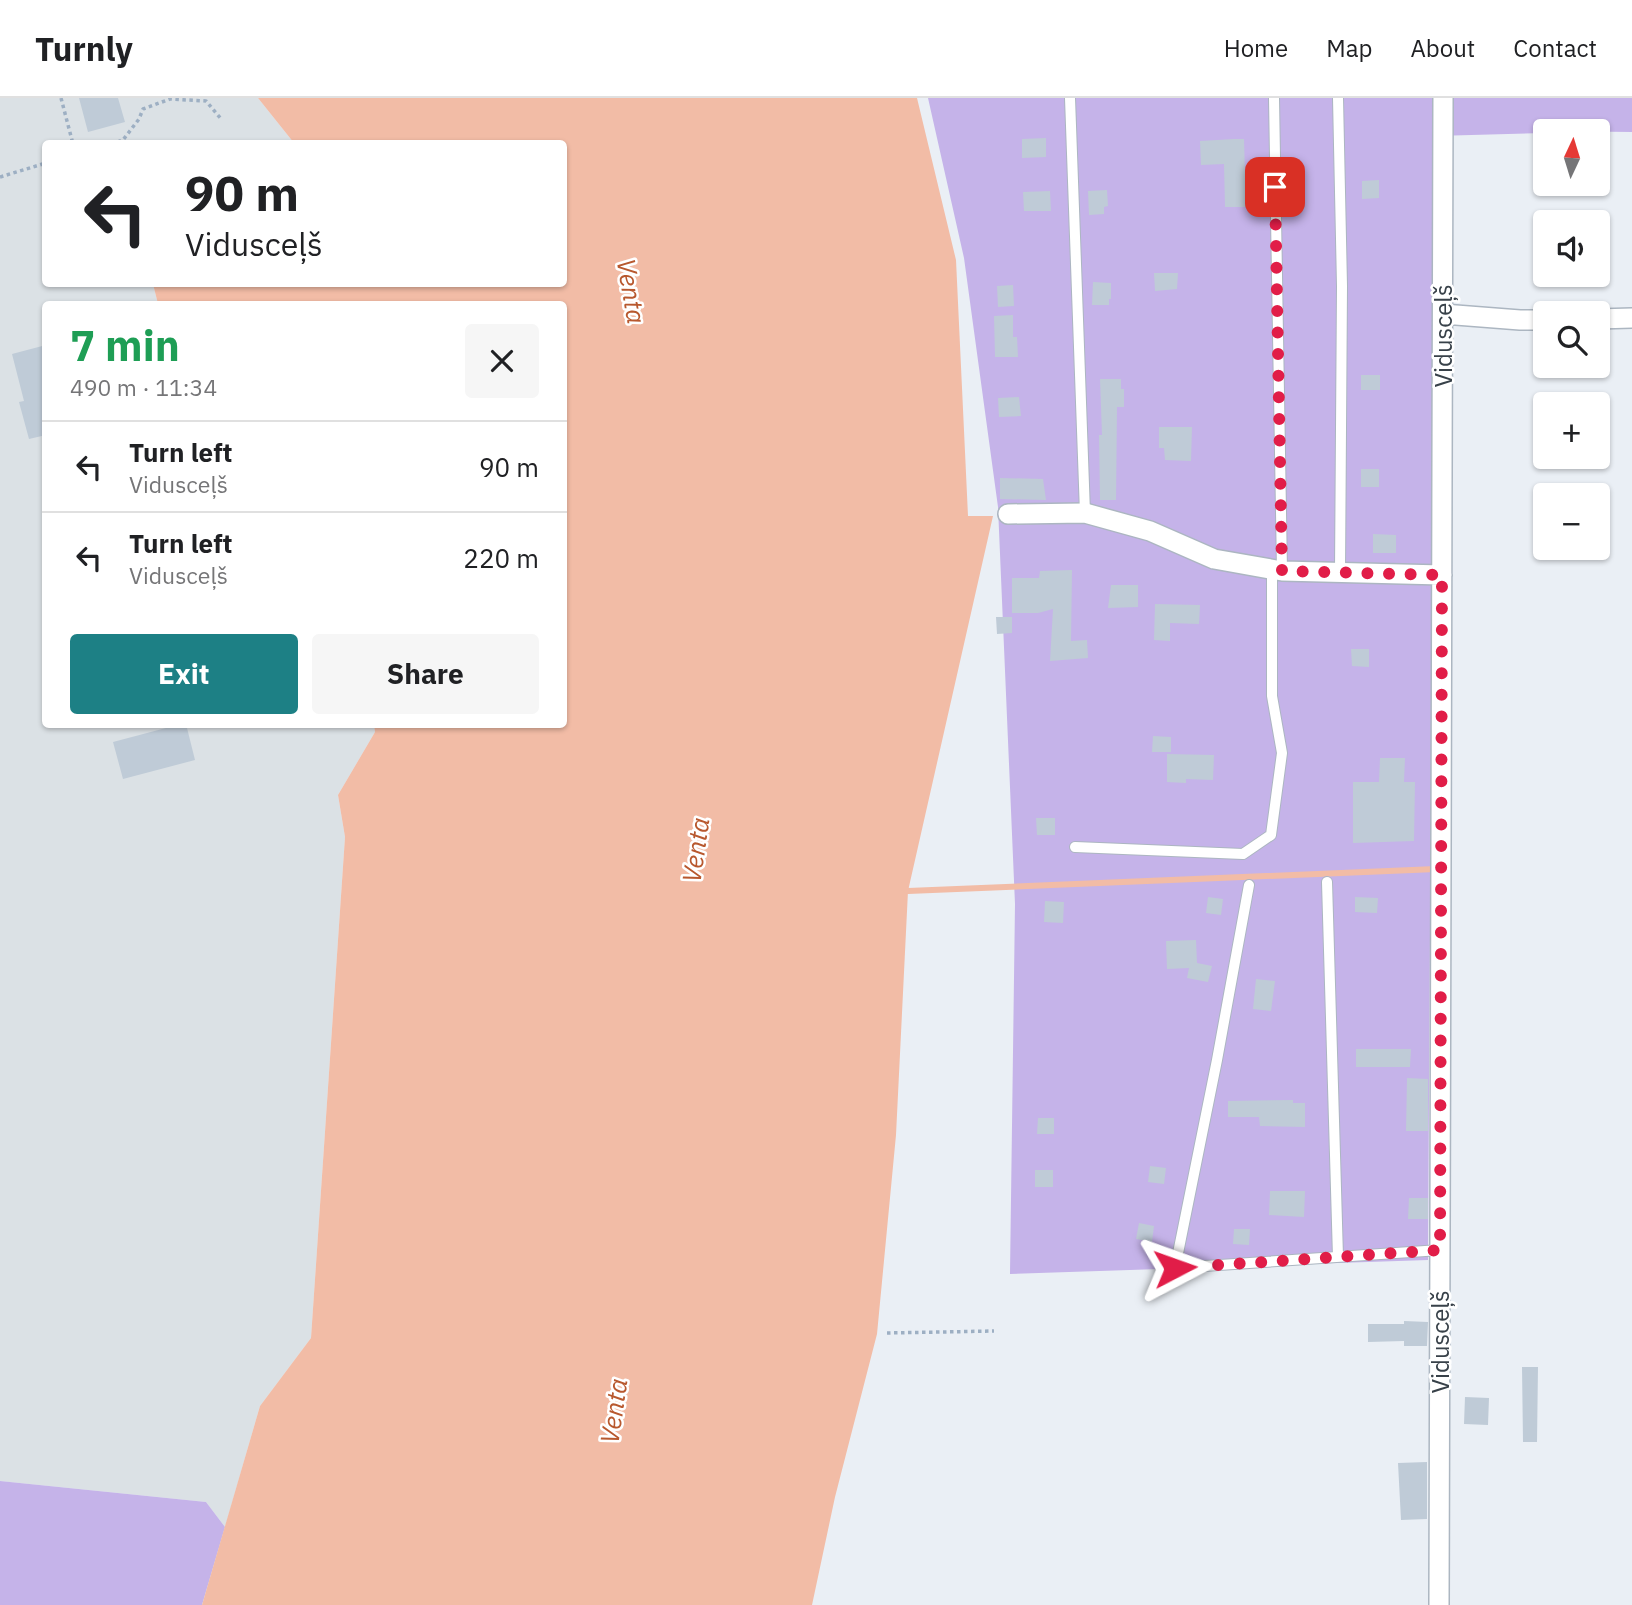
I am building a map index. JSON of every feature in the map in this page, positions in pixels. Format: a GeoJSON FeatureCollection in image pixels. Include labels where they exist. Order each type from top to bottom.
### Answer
{"type":"FeatureCollection","features":[{"type":"Feature","properties":{"kind":"street","name":"Vidusceļš"},"geometry":{"type":"LineString","coordinates":[[1439,1605],[1443,98]]}},
{"type":"Feature","properties":{"kind":"street"},"geometry":{"type":"LineString","coordinates":[[1443,314],[1533,320]]}},
{"type":"Feature","properties":{"kind":"street"},"geometry":{"type":"LineString","coordinates":[[1610,319],[1632,318]]}},
{"type":"Feature","properties":{"kind":"street"},"geometry":{"type":"LineString","coordinates":[[1008,514],[1085,513],[1150,531],[1214,559],[1277,570],[1442,575]]}},
{"type":"Feature","properties":{"kind":"lane"},"geometry":{"type":"LineString","coordinates":[[1070,98],[1085,513]]}},
{"type":"Feature","properties":{"kind":"lane"},"geometry":{"type":"LineString","coordinates":[[1074,847],[1243,853],[1271,835],[1282,753],[1272,696],[1277,570],[1274,98]]}},
{"type":"Feature","properties":{"kind":"lane"},"geometry":{"type":"LineString","coordinates":[[1338,98],[1342,286],[1340,572]]}},
{"type":"Feature","properties":{"kind":"lane"},"geometry":{"type":"LineString","coordinates":[[1327,882],[1338,1257]]}},
{"type":"Feature","properties":{"kind":"lane"},"geometry":{"type":"LineString","coordinates":[[1249,885],[1175,1268],[1440,1250]]}},
{"type":"Feature","properties":{"kind":"path"},"geometry":{"type":"LineString","coordinates":[[61,98],[72,140]]}},
{"type":"Feature","properties":{"kind":"path"},"geometry":{"type":"LineString","coordinates":[[123,140],[139,119],[142,109],[170,99],[206,99],[222,120]]}},
{"type":"Feature","properties":{"kind":"path"},"geometry":{"type":"LineString","coordinates":[[0,177],[42,164]]}},
{"type":"Feature","properties":{"kind":"path"},"geometry":{"type":"LineString","coordinates":[[887,1333],[994,1331]]}},
{"type":"Feature","properties":{"kind":"shaded area"},"geometry":{"type":"Polygon","coordinates":[[[0,98],[258,98],[292,140],[42,140],[42,287],[154,287],[157,301],[42,301],[42,728],[374,728],[375,732],[338,795],[345,837],[311,1338],[260,1406],[225,1527],[206,1502],[0,1481],[0,98]]]}},
{"type":"Feature","properties":{"kind":"shaded area"},"geometry":{"type":"Polygon","coordinates":[[[928,98],[1632,98],[1632,132],[1610,132],[1610,119],[1533,119],[1533,133],[1435,136],[1428,1260],[1010,1274],[1015,904],[998,507],[964,258],[928,98]]]}},
{"type":"Feature","properties":{"kind":"shaded area"},"geometry":{"type":"Polygon","coordinates":[[[0,1481],[206,1502],[225,1527],[202,1605],[0,1605],[0,1481]]]}},
{"type":"Feature","properties":{"kind":"water","name":"Venta"},"geometry":{"type":"Polygon","coordinates":[[[258,98],[917,98],[956,260],[968,516],[993,516],[908,891],[896,1135],[877,1334],[835,1497],[812,1605],[202,1605],[260,1406],[311,1338],[345,837],[338,795],[375,732],[374,728],[567,728],[567,301],[157,301],[154,287],[567,287],[567,140],[292,140],[258,98]]]}},
{"type":"Feature","properties":{"kind":"building"},"geometry":{"type":"Polygon","coordinates":[[[79,98],[118,98],[125,122],[88,132],[79,98]]]}},
{"type":"Feature","properties":{"kind":"building"},"geometry":{"type":"Polygon","coordinates":[[[1046,138],[1046,157],[1022,158],[1022,139],[1046,138]]]}},
{"type":"Feature","properties":{"kind":"building"},"geometry":{"type":"Polygon","coordinates":[[[1244,139],[1246,207],[1225,207],[1224,164],[1201,165],[1200,141],[1244,139]]]}},
{"type":"Feature","properties":{"kind":"building"},"geometry":{"type":"Polygon","coordinates":[[[1379,180],[1379,198],[1362,199],[1362,181],[1379,180]]]}},
{"type":"Feature","properties":{"kind":"building"},"geometry":{"type":"Polygon","coordinates":[[[1107,190],[1108,206],[1104,207],[1104,214],[1089,215],[1088,191],[1107,190]]]}},
{"type":"Feature","properties":{"kind":"building"},"geometry":{"type":"Polygon","coordinates":[[[1050,191],[1051,211],[1024,211],[1023,192],[1050,191]]]}},
{"type":"Feature","properties":{"kind":"building"},"geometry":{"type":"Polygon","coordinates":[[[1154,273],[1178,273],[1177,289],[1155,291],[1154,273]]]}},
{"type":"Feature","properties":{"kind":"building"},"geometry":{"type":"Polygon","coordinates":[[[1093,282],[1111,283],[1109,305],[1092,305],[1093,282]]]}},
{"type":"Feature","properties":{"kind":"building"},"geometry":{"type":"Polygon","coordinates":[[[1013,285],[1014,306],[998,307],[997,286],[1013,285]]]}},
{"type":"Feature","properties":{"kind":"building"},"geometry":{"type":"Polygon","coordinates":[[[1013,315],[1013,337],[1017,337],[1018,357],[995,357],[994,316],[1013,315]]]}},
{"type":"Feature","properties":{"kind":"building"},"geometry":{"type":"Polygon","coordinates":[[[42,346],[42,436],[29,439],[19,402],[24,401],[12,354],[42,346]]]}},
{"type":"Feature","properties":{"kind":"building"},"geometry":{"type":"Polygon","coordinates":[[[1361,375],[1380,375],[1380,390],[1361,390],[1361,375]]]}},
{"type":"Feature","properties":{"kind":"building"},"geometry":{"type":"Polygon","coordinates":[[[1100,379],[1121,379],[1121,389],[1124,389],[1124,407],[1117,407],[1116,500],[1100,500],[1100,379]]]}},
{"type":"Feature","properties":{"kind":"building"},"geometry":{"type":"Polygon","coordinates":[[[1019,397],[1021,416],[999,417],[998,398],[1019,397]]]}},
{"type":"Feature","properties":{"kind":"building"},"geometry":{"type":"Polygon","coordinates":[[[1159,427],[1192,427],[1191,461],[1165,460],[1164,448],[1159,448],[1159,427]]]}},
{"type":"Feature","properties":{"kind":"building"},"geometry":{"type":"Polygon","coordinates":[[[1361,469],[1379,469],[1379,487],[1361,487],[1361,469]]]}},
{"type":"Feature","properties":{"kind":"building"},"geometry":{"type":"Polygon","coordinates":[[[1000,478],[1043,479],[1046,500],[1000,499],[1000,478]]]}},
{"type":"Feature","properties":{"kind":"building"},"geometry":{"type":"Polygon","coordinates":[[[1373,534],[1396,535],[1396,553],[1373,553],[1373,534]]]}},
{"type":"Feature","properties":{"kind":"building"},"geometry":{"type":"Polygon","coordinates":[[[1072,570],[1071,641],[1087,640],[1088,658],[1050,661],[1053,609],[1038,613],[1012,613],[1012,578],[1039,578],[1040,571],[1072,570]]]}},
{"type":"Feature","properties":{"kind":"building"},"geometry":{"type":"Polygon","coordinates":[[[1111,585],[1138,585],[1138,607],[1108,608],[1111,585]]]}},
{"type":"Feature","properties":{"kind":"building"},"geometry":{"type":"Polygon","coordinates":[[[1155,604],[1200,605],[1199,624],[1170,623],[1170,641],[1154,640],[1155,604]]]}},
{"type":"Feature","properties":{"kind":"building"},"geometry":{"type":"Polygon","coordinates":[[[996,617],[1012,617],[1012,633],[997,634],[996,617]]]}},
{"type":"Feature","properties":{"kind":"building"},"geometry":{"type":"Polygon","coordinates":[[[1351,649],[1369,649],[1369,667],[1352,666],[1351,649]]]}},
{"type":"Feature","properties":{"kind":"building"},"geometry":{"type":"Polygon","coordinates":[[[166,728],[187,728],[195,760],[123,779],[113,742],[166,728]]]}},
{"type":"Feature","properties":{"kind":"building"},"geometry":{"type":"Polygon","coordinates":[[[1153,736],[1171,737],[1171,752],[1152,752],[1153,736]]]}},
{"type":"Feature","properties":{"kind":"building"},"geometry":{"type":"Polygon","coordinates":[[[1167,754],[1214,755],[1213,780],[1186,779],[1186,783],[1167,782],[1167,754]]]}},
{"type":"Feature","properties":{"kind":"building"},"geometry":{"type":"Polygon","coordinates":[[[1380,758],[1405,758],[1404,782],[1415,782],[1414,841],[1353,843],[1353,782],[1379,782],[1380,758]]]}},
{"type":"Feature","properties":{"kind":"building"},"geometry":{"type":"Polygon","coordinates":[[[1036,818],[1055,818],[1055,835],[1037,835],[1036,818]]]}},
{"type":"Feature","properties":{"kind":"building"},"geometry":{"type":"Polygon","coordinates":[[[1208,897],[1223,899],[1221,915],[1206,913],[1208,897]]]}},
{"type":"Feature","properties":{"kind":"building"},"geometry":{"type":"Polygon","coordinates":[[[1355,897],[1378,898],[1377,913],[1355,912],[1355,897]]]}},
{"type":"Feature","properties":{"kind":"building"},"geometry":{"type":"Polygon","coordinates":[[[1045,901],[1064,902],[1063,923],[1044,922],[1045,901]]]}},
{"type":"Feature","properties":{"kind":"building"},"geometry":{"type":"Polygon","coordinates":[[[1196,940],[1197,963],[1212,966],[1208,982],[1187,978],[1189,968],[1167,969],[1166,941],[1196,940]]]}},
{"type":"Feature","properties":{"kind":"building"},"geometry":{"type":"Polygon","coordinates":[[[1256,979],[1275,981],[1271,1011],[1253,1009],[1256,979]]]}},
{"type":"Feature","properties":{"kind":"building"},"geometry":{"type":"Polygon","coordinates":[[[1356,1049],[1411,1049],[1410,1067],[1356,1067],[1356,1049]]]}},
{"type":"Feature","properties":{"kind":"building"},"geometry":{"type":"Polygon","coordinates":[[[1407,1078],[1428,1079],[1428,1131],[1406,1131],[1407,1078]]]}},
{"type":"Feature","properties":{"kind":"building"},"geometry":{"type":"Polygon","coordinates":[[[1293,1100],[1293,1103],[1305,1103],[1305,1127],[1260,1126],[1259,1117],[1228,1117],[1228,1101],[1293,1100]]]}},
{"type":"Feature","properties":{"kind":"building"},"geometry":{"type":"Polygon","coordinates":[[[1038,1118],[1054,1118],[1054,1134],[1037,1134],[1038,1118]]]}},
{"type":"Feature","properties":{"kind":"building"},"geometry":{"type":"Polygon","coordinates":[[[1150,1166],[1166,1168],[1164,1184],[1148,1182],[1150,1166]]]}},
{"type":"Feature","properties":{"kind":"building"},"geometry":{"type":"Polygon","coordinates":[[[1035,1170],[1053,1170],[1053,1187],[1035,1187],[1035,1170]]]}},
{"type":"Feature","properties":{"kind":"building"},"geometry":{"type":"Polygon","coordinates":[[[1270,1191],[1305,1191],[1304,1217],[1269,1215],[1270,1191]]]}},
{"type":"Feature","properties":{"kind":"building"},"geometry":{"type":"Polygon","coordinates":[[[1409,1198],[1428,1198],[1428,1219],[1408,1219],[1409,1198]]]}},
{"type":"Feature","properties":{"kind":"building"},"geometry":{"type":"Polygon","coordinates":[[[1139,1223],[1154,1226],[1152,1242],[1136,1239],[1139,1223]]]}},
{"type":"Feature","properties":{"kind":"building"},"geometry":{"type":"Polygon","coordinates":[[[1234,1229],[1250,1229],[1249,1245],[1233,1244],[1234,1229]]]}},
{"type":"Feature","properties":{"kind":"building"},"geometry":{"type":"Polygon","coordinates":[[[1404,1321],[1428,1322],[1427,1346],[1404,1346],[1404,1341],[1368,1342],[1368,1324],[1404,1324],[1404,1321]]]}},
{"type":"Feature","properties":{"kind":"building"},"geometry":{"type":"Polygon","coordinates":[[[1522,1367],[1538,1367],[1537,1442],[1523,1442],[1522,1367]]]}},
{"type":"Feature","properties":{"kind":"building"},"geometry":{"type":"Polygon","coordinates":[[[1465,1397],[1489,1398],[1488,1425],[1464,1424],[1465,1397]]]}},
{"type":"Feature","properties":{"kind":"building"},"geometry":{"type":"Polygon","coordinates":[[[1427,1462],[1427,1519],[1401,1520],[1398,1463],[1427,1462]]]}},
{"type":"Feature","properties":{"kind":"waterway"},"geometry":{"type":"LineString","coordinates":[[901,886],[908,891],[1436,869]]}},
{"type":"Feature","properties":{"kind":"route"},"geometry":{"type":"LineString","coordinates":[[1175,1268],[1440,1250],[1442,575],[1282,571],[1275,187]]}}]}
